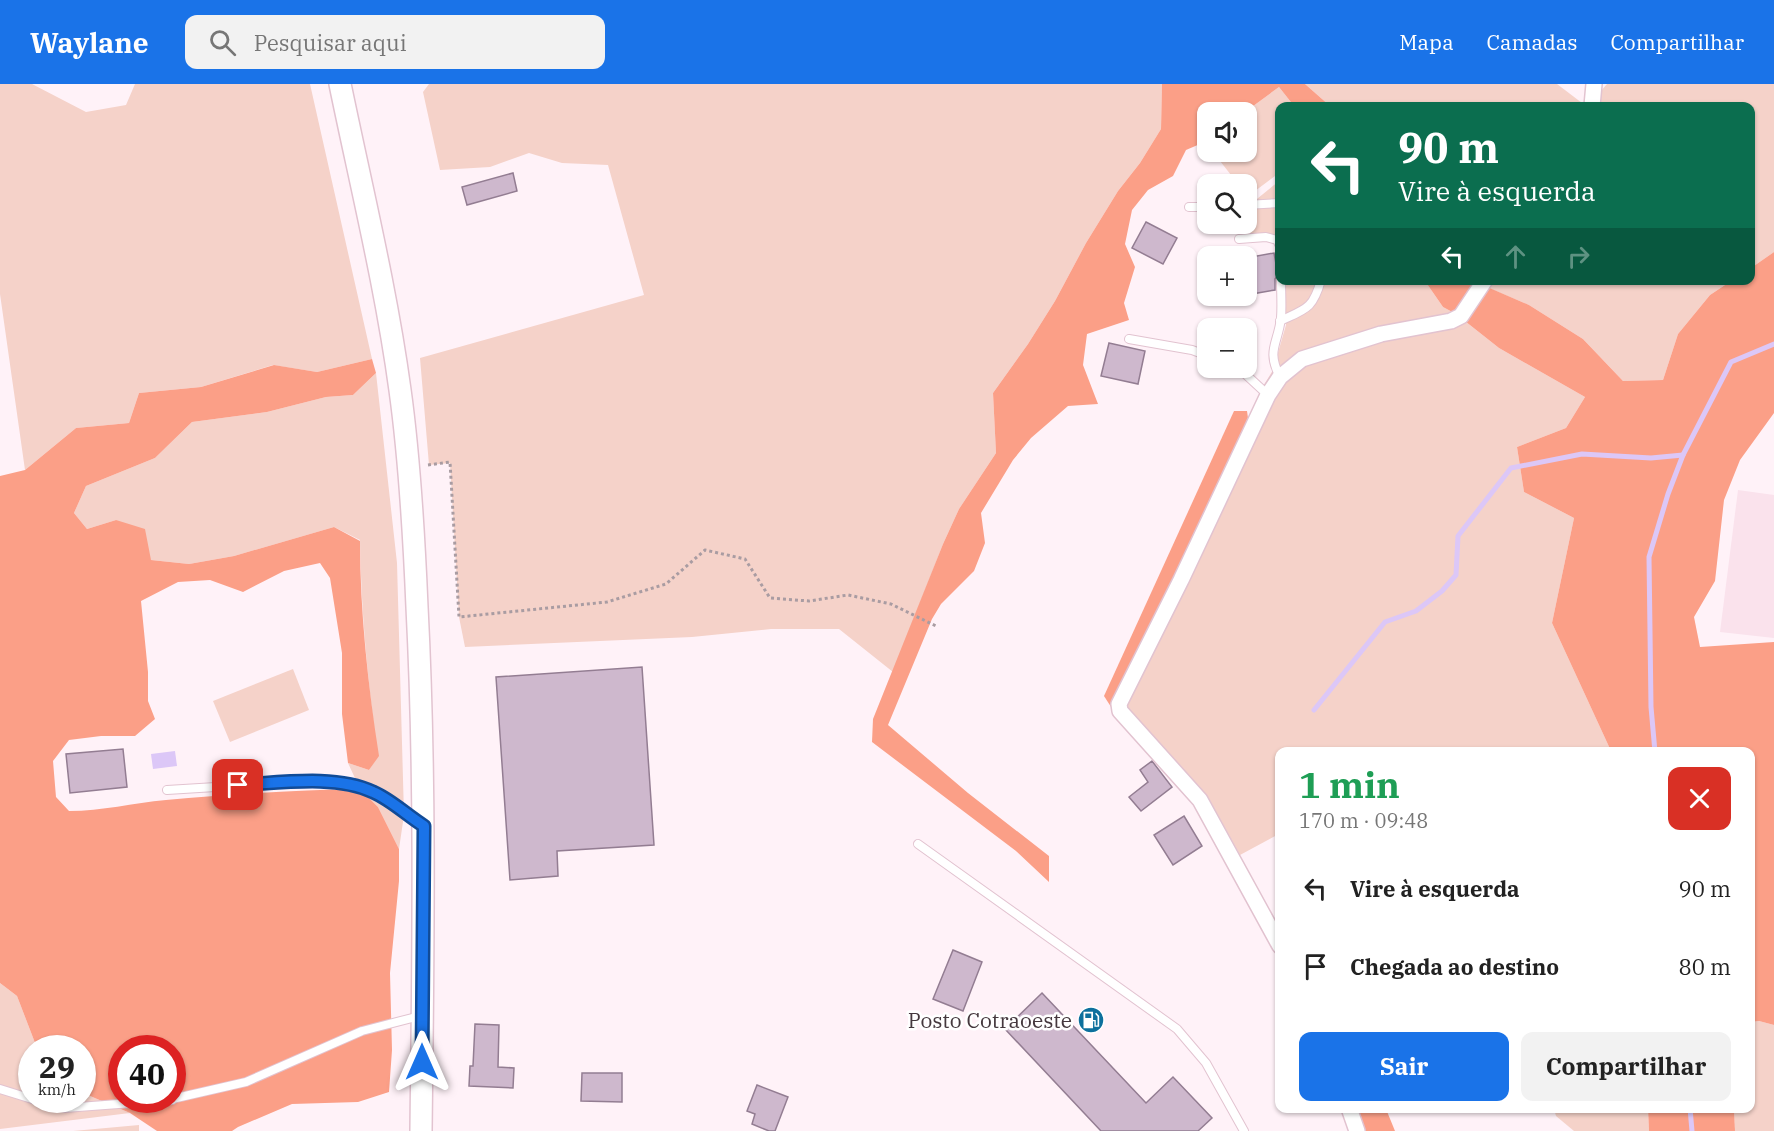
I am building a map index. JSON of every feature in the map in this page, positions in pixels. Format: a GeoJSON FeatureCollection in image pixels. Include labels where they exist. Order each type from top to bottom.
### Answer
{"type":"FeatureCollection","features":[{"type":"Feature","properties":{"kind":"street"},"geometry":{"type":"LineString","coordinates":[[339,84],[385,301],[400,391],[412,505],[422,690],[424,826],[421,1131]]}},
{"type":"Feature","properties":{"kind":"street"},"geometry":{"type":"LineString","coordinates":[[1592,102],[1594,84]]}},
{"type":"Feature","properties":{"kind":"street"},"geometry":{"type":"LineString","coordinates":[[1275,937],[1200,800],[1120,711],[1119,704],[1181,580],[1268,395],[1280,377],[1302,359],[1381,334],[1451,321],[1461,316],[1482,285]]}},
{"type":"Feature","properties":{"kind":"street"},"geometry":{"type":"LineString","coordinates":[[1351,1113],[1357,1131]]}},
{"type":"Feature","properties":{"kind":"lane"},"geometry":{"type":"LineString","coordinates":[[1257,204],[1275,203]]}},
{"type":"Feature","properties":{"kind":"lane"},"geometry":{"type":"LineString","coordinates":[[1189,207],[1197,207]]}},
{"type":"Feature","properties":{"kind":"lane"},"geometry":{"type":"LineString","coordinates":[[1239,239],[1266,237],[1275,239]]}},
{"type":"Feature","properties":{"kind":"lane"},"geometry":{"type":"LineString","coordinates":[[1280,377],[1273,363],[1273,352],[1280,321],[1281,285]]}},
{"type":"Feature","properties":{"kind":"lane"},"geometry":{"type":"LineString","coordinates":[[1280,321],[1305,310],[1316,299],[1320,285]]}},
{"type":"Feature","properties":{"kind":"lane"},"geometry":{"type":"LineString","coordinates":[[1130,339],[1197,352]]}},
{"type":"Feature","properties":{"kind":"lane"},"geometry":{"type":"LineString","coordinates":[[1250,378],[1268,395]]}},
{"type":"Feature","properties":{"kind":"lane"},"geometry":{"type":"LineString","coordinates":[[167,790],[310,781],[345,784],[374,792],[424,826]]}},
{"type":"Feature","properties":{"kind":"lane"},"geometry":{"type":"LineString","coordinates":[[918,844],[1177,1029],[1206,1064],[1244,1131]]}},
{"type":"Feature","properties":{"kind":"lane"},"geometry":{"type":"LineString","coordinates":[[186,1096],[246,1082],[362,1031],[422,1015]]}},
{"type":"Feature","properties":{"kind":"lane"},"geometry":{"type":"LineString","coordinates":[[0,1089],[18,1094]]}},
{"type":"Feature","properties":{"kind":"path"},"geometry":{"type":"LineString","coordinates":[[408,467],[450,462],[459,617],[607,602],[666,584],[705,550],[745,559],[770,598],[809,602],[848,595],[891,604],[938,627]]}},
{"type":"Feature","properties":{"kind":"shaded area"},"geometry":{"type":"Polygon","coordinates":[[[0,84],[32,84],[86,112],[126,105],[135,84],[310,84],[372,359],[317,372],[273,365],[201,387],[139,393],[129,423],[76,428],[25,470],[0,294],[0,84]]]}},
{"type":"Feature","properties":{"kind":"shaded area"},"geometry":{"type":"Polygon","coordinates":[[[429,84],[1162,84],[1161,129],[1140,163],[1118,191],[1028,344],[993,393],[996,453],[959,509],[893,672],[839,629],[771,629],[692,637],[465,647],[459,617],[450,463],[429,465],[420,358],[644,295],[608,165],[562,163],[529,153],[490,167],[440,170],[423,92],[429,84]]]}},
{"type":"Feature","properties":{"kind":"shaded area"},"geometry":{"type":"Polygon","coordinates":[[[1162,84],[1305,84],[1325,102],[1291,102],[1279,87],[1257,103],[1197,102],[1197,145],[1186,150],[1173,176],[1148,190],[1132,210],[1125,244],[1135,267],[1124,303],[1129,320],[1087,334],[1083,365],[1098,404],[1068,406],[1031,438],[1013,460],[981,513],[985,543],[974,571],[941,604],[932,619],[888,725],[968,793],[1049,856],[1049,882],[1016,851],[872,742],[873,719],[959,509],[996,453],[993,393],[1055,301],[1086,243],[1118,191],[1140,163],[1161,129],[1162,84]]]}},
{"type":"Feature","properties":{"kind":"shaded area"},"geometry":{"type":"Polygon","coordinates":[[[1305,84],[1557,84],[1581,102],[1325,102],[1305,84]]]}},
{"type":"Feature","properties":{"kind":"shaded area"},"geometry":{"type":"Polygon","coordinates":[[[1607,84],[1774,84],[1774,252],[1755,265],[1755,102],[1591,102],[1607,84]]]}},
{"type":"Feature","properties":{"kind":"shaded area"},"geometry":{"type":"Polygon","coordinates":[[[1279,87],[1291,102],[1275,102],[1275,176],[1257,190],[1257,174],[1230,174],[1221,162],[1257,162],[1257,103],[1279,87]]]}},
{"type":"Feature","properties":{"kind":"shaded area"},"geometry":{"type":"Polygon","coordinates":[[[1275,184],[1275,236],[1268,233],[1257,234],[1257,199],[1275,184]]]}},
{"type":"Feature","properties":{"kind":"shaded area"},"geometry":{"type":"Polygon","coordinates":[[[1774,252],[1774,413],[1740,460],[1724,500],[1715,581],[1694,617],[1700,647],[1774,642],[1774,1025],[1755,1022],[1755,747],[1609,747],[1552,623],[1574,518],[1524,492],[1517,447],[1566,428],[1585,397],[1499,348],[1456,314],[1443,307],[1428,285],[1483,285],[1529,305],[1583,339],[1623,381],[1663,380],[1678,334],[1710,295],[1725,285],[1755,285],[1755,265],[1774,252]]]}},
{"type":"Feature","properties":{"kind":"shaded area"},"geometry":{"type":"Polygon","coordinates":[[[1286,285],[1428,285],[1443,307],[1456,314],[1499,348],[1585,397],[1566,428],[1517,447],[1524,492],[1574,518],[1552,623],[1609,747],[1275,747],[1275,836],[1240,855],[1208,797],[1154,739],[1113,710],[1262,388],[1273,370],[1286,325],[1286,285]]]}},
{"type":"Feature","properties":{"kind":"shaded area"},"geometry":{"type":"Polygon","coordinates":[[[1482,285],[1725,285],[1710,295],[1678,334],[1663,380],[1623,381],[1583,339],[1529,305],[1482,285]]]}},
{"type":"Feature","properties":{"kind":"shaded area"},"geometry":{"type":"Polygon","coordinates":[[[372,359],[376,373],[353,395],[326,397],[267,412],[192,422],[155,458],[86,486],[74,513],[87,529],[116,520],[145,529],[151,560],[189,564],[234,556],[334,527],[360,541],[365,648],[379,756],[369,770],[348,763],[342,714],[342,653],[330,578],[320,563],[284,571],[243,592],[210,580],[178,582],[141,601],[148,672],[148,701],[155,719],[135,736],[101,736],[69,740],[53,761],[56,797],[69,811],[214,796],[360,789],[378,807],[399,849],[399,881],[390,973],[392,1050],[389,1092],[358,1102],[292,1104],[232,1131],[157,1131],[130,1113],[186,1113],[186,1035],[108,1035],[108,1104],[96,1099],[96,1035],[32,1035],[17,996],[0,983],[0,476],[25,470],[76,428],[129,423],[139,393],[201,387],[274,365],[317,372],[372,359]]]}},
{"type":"Feature","properties":{"kind":"shaded area"},"geometry":{"type":"Polygon","coordinates":[[[376,373],[397,563],[404,815],[399,849],[378,807],[360,789],[348,763],[369,770],[378,756],[366,648],[360,540],[334,527],[234,556],[189,564],[151,560],[116,520],[87,529],[74,513],[86,486],[155,458],[192,422],[267,412],[326,397],[353,395],[376,373]]]}},
{"type":"Feature","properties":{"kind":"shaded area"},"geometry":{"type":"Polygon","coordinates":[[[1234,411],[1247,411],[1248,418],[1178,579],[1113,710],[1104,696],[1234,411]]]}},
{"type":"Feature","properties":{"kind":"shaded area"},"geometry":{"type":"Polygon","coordinates":[[[1738,490],[1774,495],[1774,638],[1720,632],[1738,490]]]}},
{"type":"Feature","properties":{"kind":"shaded area"},"geometry":{"type":"Polygon","coordinates":[[[293,669],[309,710],[230,742],[213,701],[293,669]]]}},
{"type":"Feature","properties":{"kind":"shaded area"},"geometry":{"type":"Polygon","coordinates":[[[175,751],[177,766],[153,769],[151,754],[175,751]]]}},
{"type":"Feature","properties":{"kind":"shaded area"},"geometry":{"type":"Polygon","coordinates":[[[0,983],[17,996],[32,1035],[18,1035],[18,1113],[96,1113],[96,1099],[108,1104],[108,1113],[130,1113],[0,1129],[0,983]]]}},
{"type":"Feature","properties":{"kind":"shaded area"},"geometry":{"type":"Polygon","coordinates":[[[1755,1022],[1774,1025],[1774,1131],[1735,1131],[1734,1113],[1755,1113],[1755,1022]]]}},
{"type":"Feature","properties":{"kind":"shaded area"},"geometry":{"type":"Polygon","coordinates":[[[1357,1113],[1388,1113],[1395,1131],[1362,1131],[1357,1113]]]}},
{"type":"Feature","properties":{"kind":"shaded area"},"geometry":{"type":"Polygon","coordinates":[[[1555,1113],[1648,1113],[1649,1131],[1574,1131],[1555,1113]]]}},
{"type":"Feature","properties":{"kind":"shaded area"},"geometry":{"type":"Polygon","coordinates":[[[1648,1113],[1734,1113],[1735,1131],[1649,1131],[1648,1113]]]}},
{"type":"Feature","properties":{"kind":"shaded area"},"geometry":{"type":"Polygon","coordinates":[[[139,1125],[139,1131],[73,1131],[139,1125]]]}},
{"type":"Feature","properties":{"kind":"building"},"geometry":{"type":"Polygon","coordinates":[[[513,173],[517,191],[467,205],[462,187],[513,173]]]}},
{"type":"Feature","properties":{"kind":"building"},"geometry":{"type":"Polygon","coordinates":[[[1146,222],[1177,238],[1163,264],[1132,248],[1146,222]]]}},
{"type":"Feature","properties":{"kind":"building"},"geometry":{"type":"Polygon","coordinates":[[[1274,253],[1275,290],[1257,293],[1257,256],[1274,253]]]}},
{"type":"Feature","properties":{"kind":"building"},"geometry":{"type":"Polygon","coordinates":[[[1109,343],[1145,351],[1138,384],[1101,376],[1109,343]]]}},
{"type":"Feature","properties":{"kind":"building"},"geometry":{"type":"Polygon","coordinates":[[[642,667],[654,845],[557,851],[558,876],[510,880],[496,677],[642,667]]]}},
{"type":"Feature","properties":{"kind":"building"},"geometry":{"type":"Polygon","coordinates":[[[123,749],[127,787],[70,793],[66,754],[123,749]]]}},
{"type":"Feature","properties":{"kind":"building"},"geometry":{"type":"Polygon","coordinates":[[[1152,761],[1172,787],[1141,811],[1129,797],[1148,782],[1140,770],[1152,761]]]}},
{"type":"Feature","properties":{"kind":"building"},"geometry":{"type":"Polygon","coordinates":[[[1184,816],[1202,846],[1173,865],[1154,835],[1184,816]]]}},
{"type":"Feature","properties":{"kind":"building"},"geometry":{"type":"Polygon","coordinates":[[[953,950],[982,962],[963,1011],[933,999],[953,950]]]}},
{"type":"Feature","properties":{"kind":"building"},"geometry":{"type":"Polygon","coordinates":[[[1042,993],[1146,1103],[1173,1077],[1212,1118],[1198,1131],[1101,1131],[1005,1029],[1042,993]]]}},
{"type":"Feature","properties":{"kind":"building"},"geometry":{"type":"Polygon","coordinates":[[[475,1024],[499,1025],[498,1067],[514,1068],[513,1088],[469,1086],[470,1066],[473,1066],[475,1024]]]}},
{"type":"Feature","properties":{"kind":"building"},"geometry":{"type":"Polygon","coordinates":[[[582,1073],[622,1073],[622,1102],[581,1101],[582,1073]]]}},
{"type":"Feature","properties":{"kind":"building"},"geometry":{"type":"Polygon","coordinates":[[[757,1085],[788,1097],[775,1131],[752,1124],[755,1114],[747,1111],[757,1085]]]}},
{"type":"Feature","properties":{"kind":"waterway"},"geometry":{"type":"LineString","coordinates":[[1655,747],[1651,707],[1649,557],[1668,494],[1683,455],[1731,362],[1774,344]]}},
{"type":"Feature","properties":{"kind":"waterway"},"geometry":{"type":"LineString","coordinates":[[1314,710],[1385,622],[1416,611],[1442,591],[1456,575],[1458,536],[1511,468],[1582,454],[1651,458],[1683,455]]}},
{"type":"Feature","properties":{"kind":"waterway"},"geometry":{"type":"LineString","coordinates":[[1690,1113],[1692,1131]]}},
{"type":"Feature","properties":{"kind":"place","name":"Posto Cotraoeste"},"geometry":{"type":"Point","coordinates":[1091,1020]}},
{"type":"Feature","properties":{"kind":"route"},"geometry":{"type":"LineString","coordinates":[[238,785],[310,781],[345,784],[374,792],[424,826],[422,1062]]}}]}
